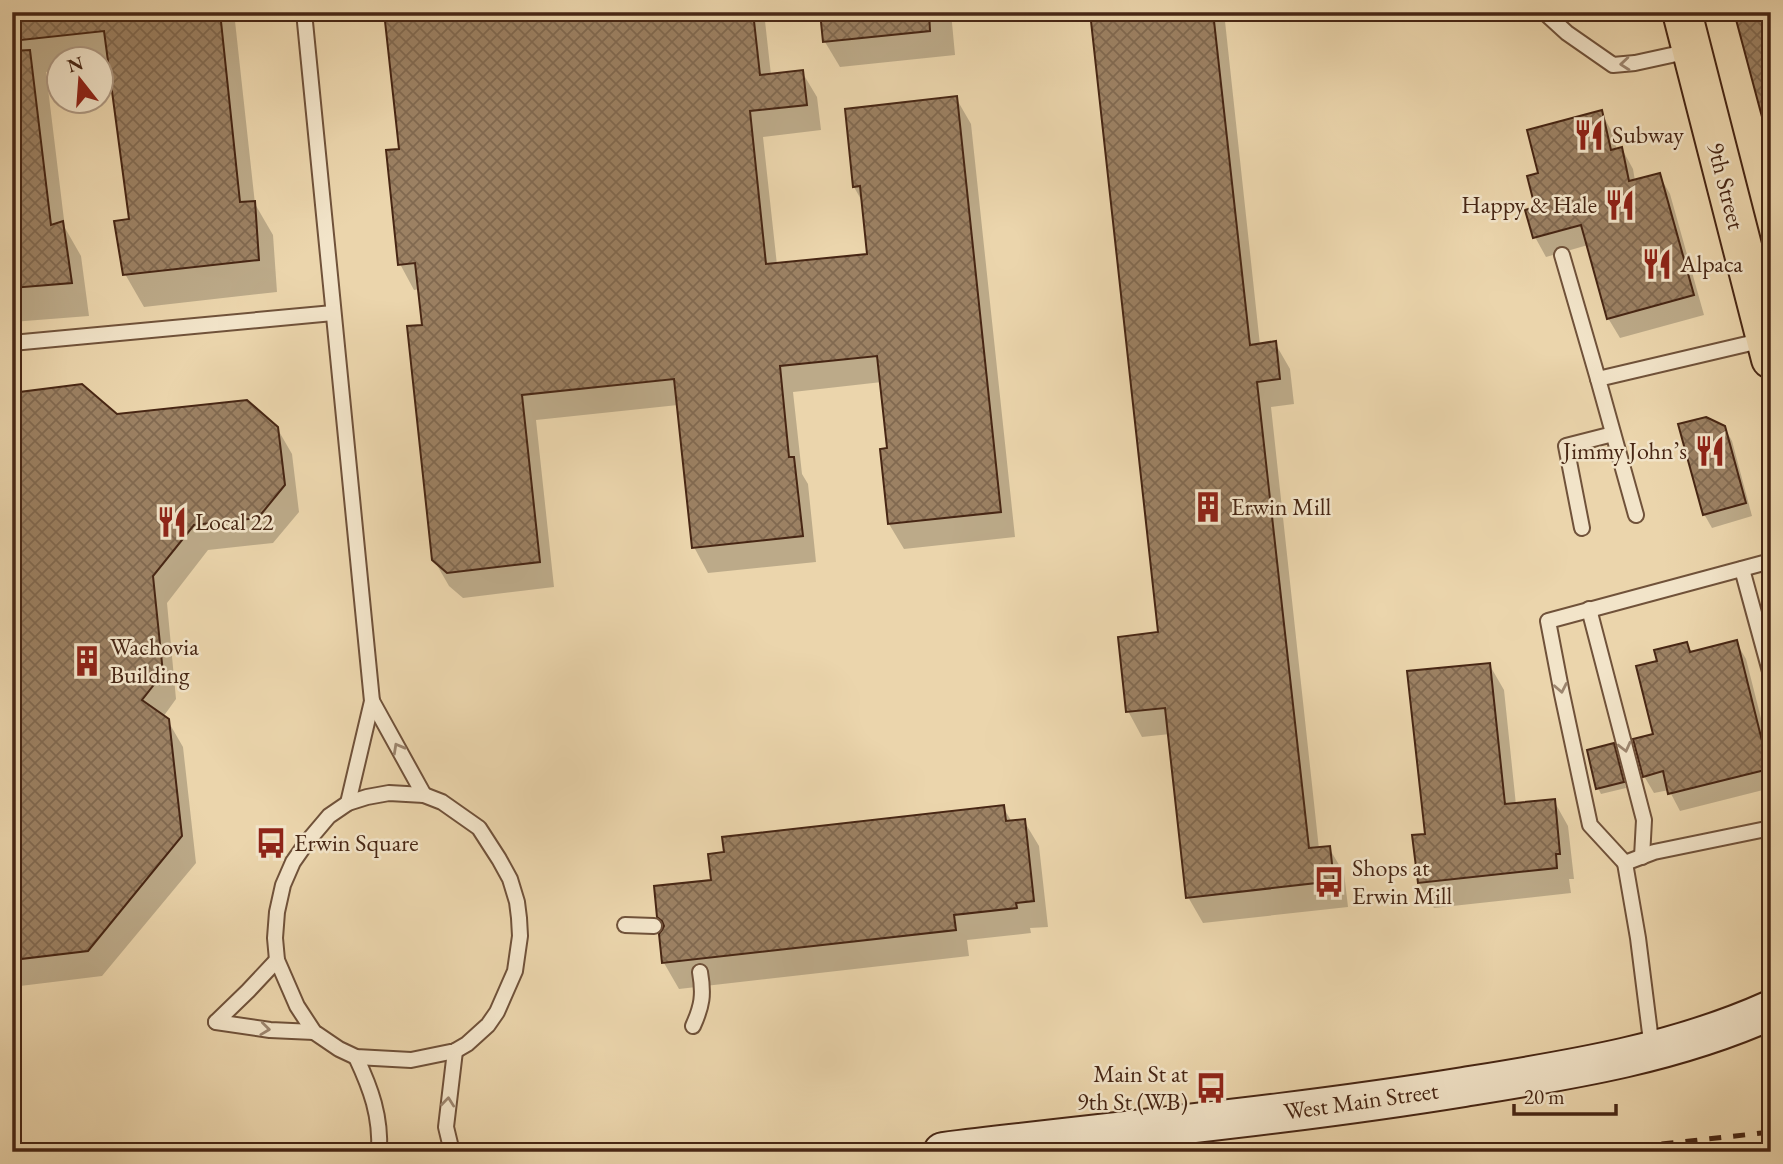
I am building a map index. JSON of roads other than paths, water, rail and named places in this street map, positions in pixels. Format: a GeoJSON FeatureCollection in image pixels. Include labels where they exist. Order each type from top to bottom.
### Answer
{"type":"FeatureCollection","features":[{"type":"Feature","properties":{"kind":"main road","name":"9th Street"},"geometry":{"type":"LineString","coordinates":[[1682,12],[1768,350]]}},
{"type":"Feature","properties":{"kind":"main road","name":"West Main Street"},"geometry":{"type":"LineString","coordinates":[[943,1152],[1396,1098],[1577,1069],[1653,1052],[1736,1026],[1771,1010]]}},
{"type":"Feature","properties":{"kind":"lane"},"geometry":{"type":"LineString","coordinates":[[304,12],[372,701],[348,803]]}},
{"type":"Feature","properties":{"kind":"lane"},"geometry":{"type":"LineString","coordinates":[[1544,12],[1567,33],[1613,65],[1692,51]]}},
{"type":"Feature","properties":{"kind":"lane"},"geometry":{"type":"LineString","coordinates":[[1562,255],[1636,515]]}},
{"type":"Feature","properties":{"kind":"lane"},"geometry":{"type":"LineString","coordinates":[[12,343],[333,313]]}},
{"type":"Feature","properties":{"kind":"lane"},"geometry":{"type":"LineString","coordinates":[[1598,379],[1768,350]]}},
{"type":"Feature","properties":{"kind":"lane"},"geometry":{"type":"LineString","coordinates":[[1582,528],[1566,446],[1613,434]]}},
{"type":"Feature","properties":{"kind":"lane"},"geometry":{"type":"LineString","coordinates":[[1653,1052],[1625,863],[1590,825],[1548,621],[1771,561]]}},
{"type":"Feature","properties":{"kind":"lane"},"geometry":{"type":"LineString","coordinates":[[1742,569],[1771,675]]}},
{"type":"Feature","properties":{"kind":"lane"},"geometry":{"type":"LineString","coordinates":[[1589,609],[1644,820],[1642,857]]}},
{"type":"Feature","properties":{"kind":"lane"},"geometry":{"type":"LineString","coordinates":[[372,701],[424,795]]}},
{"type":"Feature","properties":{"kind":"lane"},"geometry":{"type":"LineString","coordinates":[[389,793],[424,795],[442,802],[479,828],[510,879],[517,902],[520,936],[515,971],[497,1012],[488,1025],[455,1051],[411,1059],[356,1057],[314,1032],[297,1006],[277,960],[277,912],[283,885],[293,862],[318,828],[329,816],[348,803],[389,793]]}},
{"type":"Feature","properties":{"kind":"lane"},"geometry":{"type":"LineString","coordinates":[[1625,863],[1654,852],[1771,828]]}},
{"type":"Feature","properties":{"kind":"lane"},"geometry":{"type":"LineString","coordinates":[[625,925],[654,926]]}},
{"type":"Feature","properties":{"kind":"lane"},"geometry":{"type":"LineString","coordinates":[[277,960],[216,1022],[270,1030],[314,1032]]}},
{"type":"Feature","properties":{"kind":"lane"},"geometry":{"type":"LineString","coordinates":[[693,1026],[701,1008],[703,989],[700,972]]}},
{"type":"Feature","properties":{"kind":"lane"},"geometry":{"type":"LineString","coordinates":[[452,1152],[446,1127],[455,1051]]}},
{"type":"Feature","properties":{"kind":"lane"},"geometry":{"type":"LineString","coordinates":[[356,1057],[370,1089],[380,1132],[379,1152]]}},
{"type":"Feature","properties":{"kind":"railway"},"geometry":{"type":"LineString","coordinates":[[1590,1152],[1771,1132]]}},
{"type":"Feature","properties":{"kind":"place","name":"Subway"},"geometry":{"type":"Point","coordinates":[1589,135]}},
{"type":"Feature","properties":{"kind":"place","name":"Happy & Hale"},"geometry":{"type":"Point","coordinates":[1620,205]}},
{"type":"Feature","properties":{"kind":"place","name":"Alpaca"},"geometry":{"type":"Point","coordinates":[1657,264]}},
{"type":"Feature","properties":{"kind":"place","name":"Jimmy John’s"},"geometry":{"type":"Point","coordinates":[1710,451]}},
{"type":"Feature","properties":{"kind":"place","name":"Erwin Mill"},"geometry":{"type":"Point","coordinates":[1208,507]}},
{"type":"Feature","properties":{"kind":"place","name":"Local 22"},"geometry":{"type":"Point","coordinates":[172,522]}},
{"type":"Feature","properties":{"kind":"place","name":"Wachovia Building"},"geometry":{"type":"Point","coordinates":[87,661]}},
{"type":"Feature","properties":{"kind":"place","name":"Erwin Square"},"geometry":{"type":"Point","coordinates":[271,843]}},
{"type":"Feature","properties":{"kind":"place","name":"Shops at Erwin Mill"},"geometry":{"type":"Point","coordinates":[1329,882]}},
{"type":"Feature","properties":{"kind":"place","name":"Main St at 9th St (WB)"},"geometry":{"type":"Point","coordinates":[1211,1088]}}]}
